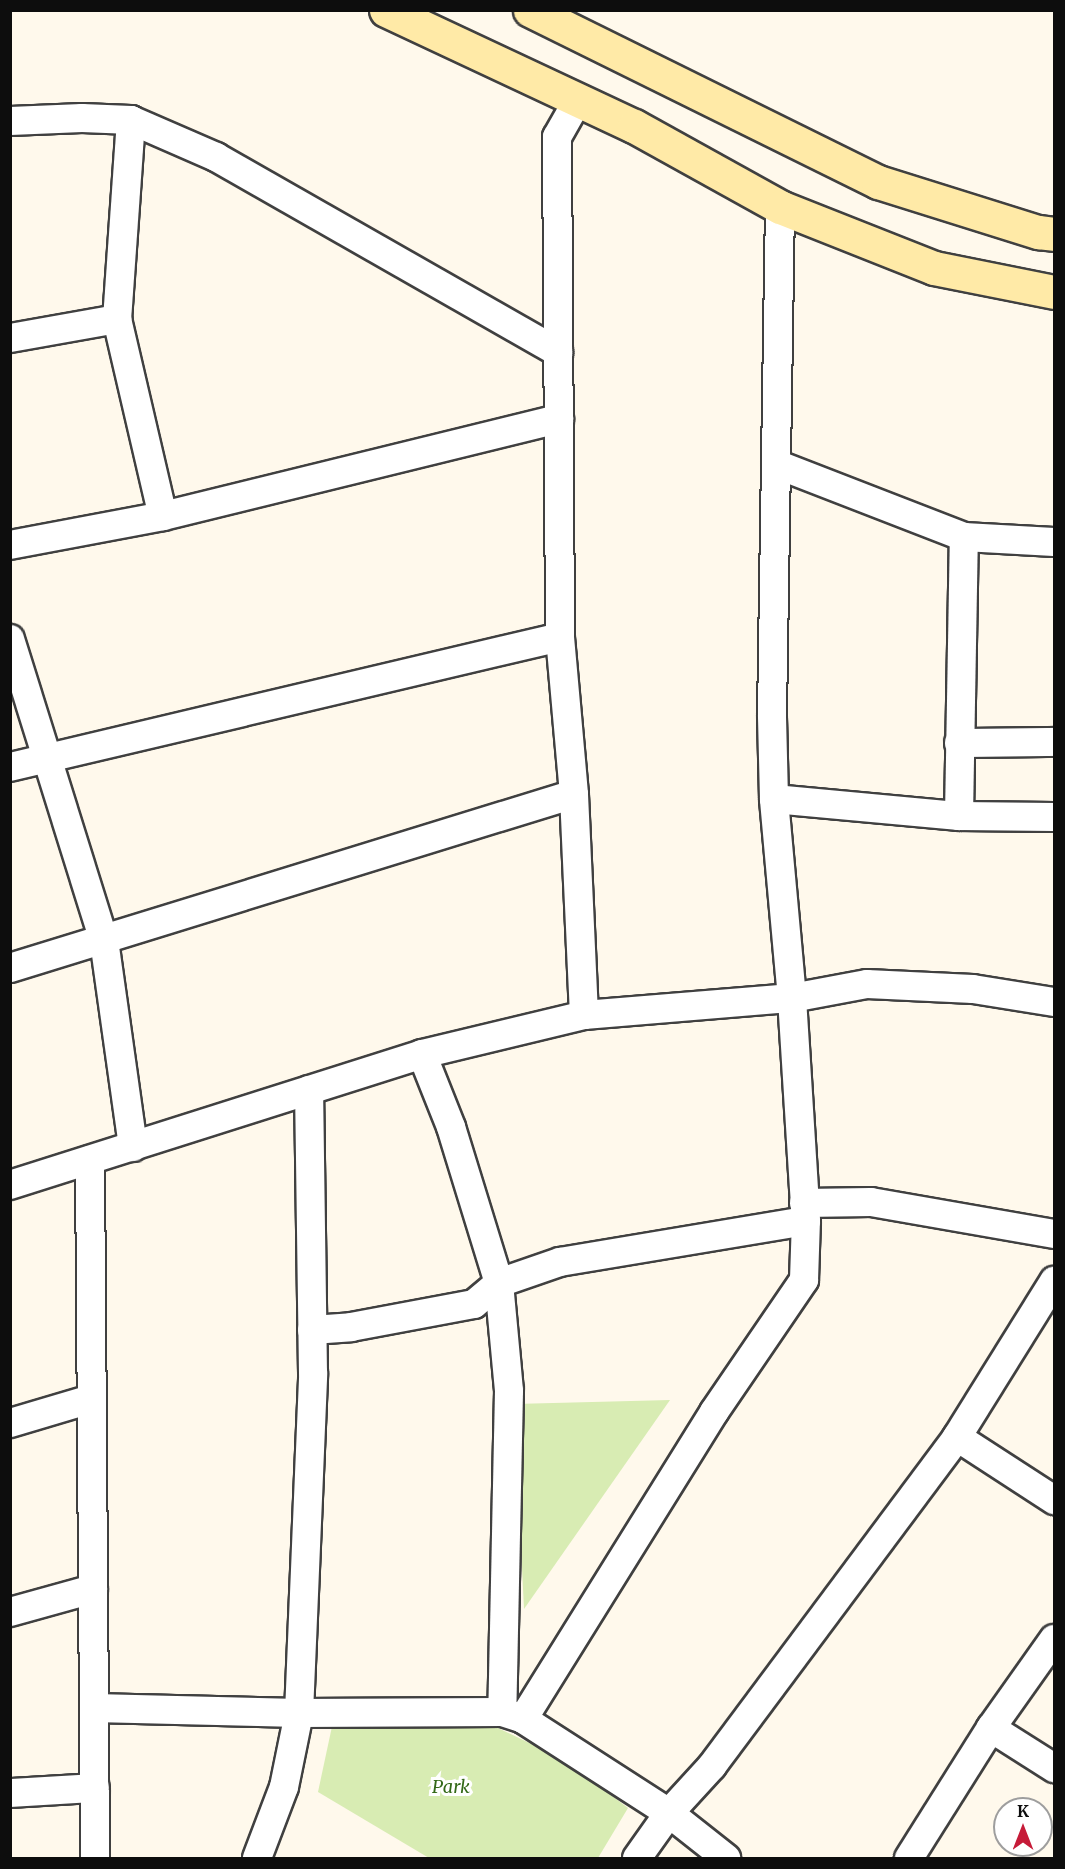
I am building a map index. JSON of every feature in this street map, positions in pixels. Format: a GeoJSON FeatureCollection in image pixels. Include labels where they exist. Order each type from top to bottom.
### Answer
{"type":"FeatureCollection","features":[{"type":"Feature","properties":{"kind":"main road"},"geometry":{"type":"LineString","coordinates":[[386,10],[634,126],[780,207],[934,268],[1054,292]]}},
{"type":"Feature","properties":{"kind":"main road"},"geometry":{"type":"LineString","coordinates":[[530,10],[878,182],[1038,232],[1054,234]]}},
{"type":"Feature","properties":{"kind":"street"},"geometry":{"type":"LineString","coordinates":[[578,100],[557,137],[558,352],[560,637],[574,794],[584,1015]]}},
{"type":"Feature","properties":{"kind":"street"},"geometry":{"type":"LineString","coordinates":[[10,121],[82,118],[131,120],[216,157],[558,352]]}},
{"type":"Feature","properties":{"kind":"street"},"geometry":{"type":"LineString","coordinates":[[131,120],[117,319],[163,516]]}},
{"type":"Feature","properties":{"kind":"street"},"geometry":{"type":"LineString","coordinates":[[512,1715],[804,1280],[805,1212],[792,998],[774,799],[780,207]]}},
{"type":"Feature","properties":{"kind":"street"},"geometry":{"type":"LineString","coordinates":[[10,338],[117,319]]}},
{"type":"Feature","properties":{"kind":"street"},"geometry":{"type":"LineString","coordinates":[[10,545],[163,516],[559,419]]}},
{"type":"Feature","properties":{"kind":"street"},"geometry":{"type":"LineString","coordinates":[[776,464],[964,537],[1054,542]]}},
{"type":"Feature","properties":{"kind":"street"},"geometry":{"type":"LineString","coordinates":[[959,816],[964,537]]}},
{"type":"Feature","properties":{"kind":"street"},"geometry":{"type":"LineString","coordinates":[[10,767],[560,637]]}},
{"type":"Feature","properties":{"kind":"street"},"geometry":{"type":"LineString","coordinates":[[10,639],[104,940],[132,1147]]}},
{"type":"Feature","properties":{"kind":"street"},"geometry":{"type":"LineString","coordinates":[[959,743],[1054,742]]}},
{"type":"Feature","properties":{"kind":"street"},"geometry":{"type":"LineString","coordinates":[[10,968],[574,794]]}},
{"type":"Feature","properties":{"kind":"street"},"geometry":{"type":"LineString","coordinates":[[774,799],[959,816],[1054,817]]}},
{"type":"Feature","properties":{"kind":"street"},"geometry":{"type":"LineString","coordinates":[[10,1185],[422,1054],[584,1015],[792,998],[867,984],[973,989],[1054,1002]]}},
{"type":"Feature","properties":{"kind":"street"},"geometry":{"type":"LineString","coordinates":[[422,1054],[451,1127],[499,1282],[509,1391],[512,1715]]}},
{"type":"Feature","properties":{"kind":"street"},"geometry":{"type":"LineString","coordinates":[[257,1858],[284,1787],[299,1713],[313,1373],[309,1090]]}},
{"type":"Feature","properties":{"kind":"street"},"geometry":{"type":"LineString","coordinates":[[90,1160],[95,1858]]}},
{"type":"Feature","properties":{"kind":"street"},"geometry":{"type":"LineString","coordinates":[[312,1330],[351,1327],[474,1304],[499,1282],[560,1262],[805,1212],[871,1202],[1054,1234]]}},
{"type":"Feature","properties":{"kind":"street"},"geometry":{"type":"LineString","coordinates":[[637,1858],[669,1813],[712,1766],[957,1437],[1054,1281]]}},
{"type":"Feature","properties":{"kind":"street"},"geometry":{"type":"LineString","coordinates":[[10,1423],[91,1399]]}},
{"type":"Feature","properties":{"kind":"street"},"geometry":{"type":"LineString","coordinates":[[957,1437],[1054,1500]]}},
{"type":"Feature","properties":{"kind":"street"},"geometry":{"type":"LineString","coordinates":[[10,1612],[93,1589]]}},
{"type":"Feature","properties":{"kind":"street"},"geometry":{"type":"LineString","coordinates":[[909,1858],[991,1728],[1054,1639]]}},
{"type":"Feature","properties":{"kind":"street"},"geometry":{"type":"LineString","coordinates":[[94,1708],[512,1715],[669,1813],[726,1858]]}},
{"type":"Feature","properties":{"kind":"street"},"geometry":{"type":"LineString","coordinates":[[991,1728],[1054,1768]]}},
{"type":"Feature","properties":{"kind":"street"},"geometry":{"type":"LineString","coordinates":[[10,1793],[95,1788]]}},
{"type":"Feature","properties":{"kind":"green space"},"geometry":{"type":"Polygon","coordinates":[[[670,1400],[524,1609],[514,1404],[670,1400]]]}},
{"type":"Feature","properties":{"kind":"green space","name":"Park"},"geometry":{"type":"Polygon","coordinates":[[[334,1717],[475,1717],[565,1760],[628,1808],[598,1858],[429,1858],[318,1792],[334,1717]]]}}]}
